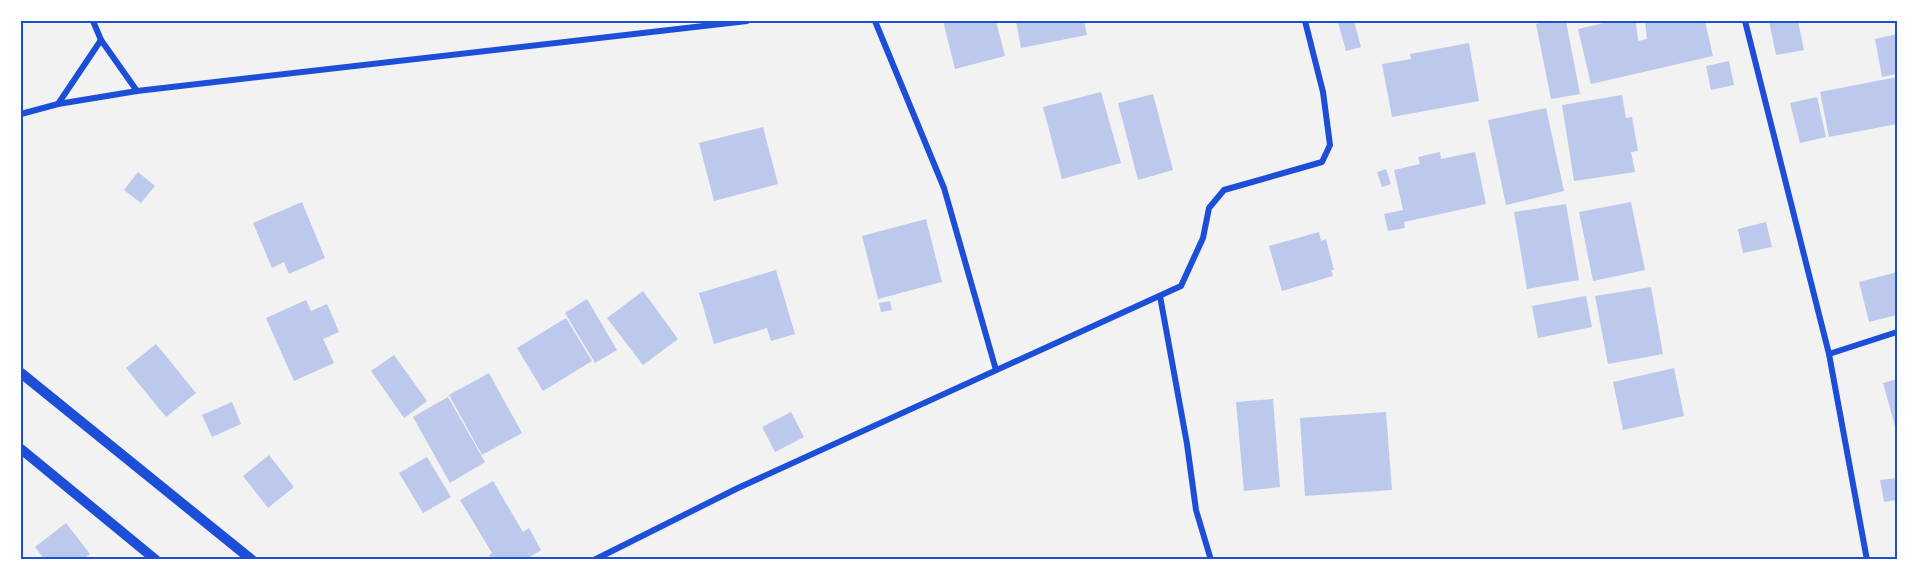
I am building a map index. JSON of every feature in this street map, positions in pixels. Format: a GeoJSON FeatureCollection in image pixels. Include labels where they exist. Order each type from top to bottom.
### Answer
{"type":"FeatureCollection","features":[{"type":"Feature","properties":{"kind":"street"},"geometry":{"type":"LineString","coordinates":[[93,21],[101,40],[137,91]]}},
{"type":"Feature","properties":{"kind":"street"},"geometry":{"type":"LineString","coordinates":[[21,114],[58,104],[137,91],[747,21]]}},
{"type":"Feature","properties":{"kind":"street"},"geometry":{"type":"LineString","coordinates":[[875,21],[944,188],[996,370]]}},
{"type":"Feature","properties":{"kind":"street"},"geometry":{"type":"LineString","coordinates":[[594,560],[738,488],[1182,286],[1203,238],[1209,208],[1224,190],[1322,162],[1330,145],[1323,92],[1305,21]]}},
{"type":"Feature","properties":{"kind":"street"},"geometry":{"type":"LineString","coordinates":[[1744,21],[1829,354],[1867,560]]}},
{"type":"Feature","properties":{"kind":"street"},"geometry":{"type":"LineString","coordinates":[[58,104],[101,40]]}},
{"type":"Feature","properties":{"kind":"street"},"geometry":{"type":"LineString","coordinates":[[1160,296],[1187,444],[1196,510],[1211,560]]}},
{"type":"Feature","properties":{"kind":"street"},"geometry":{"type":"LineString","coordinates":[[1829,354],[1897,332]]}},
{"type":"Feature","properties":{"kind":"street"},"geometry":{"type":"LineString","coordinates":[[21,373],[252,560]]}},
{"type":"Feature","properties":{"kind":"street"},"geometry":{"type":"LineString","coordinates":[[21,449],[156,560]]}},
{"type":"Feature","properties":{"kind":"building"},"geometry":{"type":"Polygon","coordinates":[[[943,21],[996,21],[1005,56],[955,69],[943,21]]]}},
{"type":"Feature","properties":{"kind":"building"},"geometry":{"type":"Polygon","coordinates":[[[1016,21],[1084,21],[1087,35],[1021,48],[1016,21]]]}},
{"type":"Feature","properties":{"kind":"building"},"geometry":{"type":"Polygon","coordinates":[[[1354,21],[1361,47],[1346,51],[1338,22],[1354,21]]]}},
{"type":"Feature","properties":{"kind":"building"},"geometry":{"type":"Polygon","coordinates":[[[1566,21],[1580,94],[1551,99],[1536,24],[1566,21]]]}},
{"type":"Feature","properties":{"kind":"building"},"geometry":{"type":"Polygon","coordinates":[[[1613,21],[1643,21],[1636,23],[1638,41],[1647,39],[1645,21],[1705,21],[1713,56],[1591,84],[1578,29],[1613,21]]]}},
{"type":"Feature","properties":{"kind":"building"},"geometry":{"type":"Polygon","coordinates":[[[1769,21],[1798,21],[1804,50],[1776,55],[1769,21]]]}},
{"type":"Feature","properties":{"kind":"building"},"geometry":{"type":"Polygon","coordinates":[[[1897,34],[1897,74],[1882,77],[1875,39],[1897,34]]]}},
{"type":"Feature","properties":{"kind":"building"},"geometry":{"type":"Polygon","coordinates":[[[1469,43],[1479,101],[1392,117],[1382,64],[1411,59],[1410,54],[1469,43]]]}},
{"type":"Feature","properties":{"kind":"building"},"geometry":{"type":"Polygon","coordinates":[[[1729,61],[1734,85],[1711,90],[1706,66],[1729,61]]]}},
{"type":"Feature","properties":{"kind":"building"},"geometry":{"type":"Polygon","coordinates":[[[1897,77],[1897,124],[1829,137],[1820,92],[1897,77]]]}},
{"type":"Feature","properties":{"kind":"building"},"geometry":{"type":"Polygon","coordinates":[[[1101,92],[1121,163],[1062,179],[1043,107],[1101,92]]]}},
{"type":"Feature","properties":{"kind":"building"},"geometry":{"type":"Polygon","coordinates":[[[1153,94],[1173,170],[1138,180],[1118,103],[1153,94]]]}},
{"type":"Feature","properties":{"kind":"building"},"geometry":{"type":"Polygon","coordinates":[[[1622,95],[1626,118],[1632,117],[1638,151],[1631,152],[1635,172],[1574,181],[1562,105],[1622,95]]]}},
{"type":"Feature","properties":{"kind":"building"},"geometry":{"type":"Polygon","coordinates":[[[1817,97],[1826,137],[1800,143],[1790,103],[1817,97]]]}},
{"type":"Feature","properties":{"kind":"building"},"geometry":{"type":"Polygon","coordinates":[[[1546,108],[1564,191],[1506,205],[1488,120],[1546,108]]]}},
{"type":"Feature","properties":{"kind":"building"},"geometry":{"type":"Polygon","coordinates":[[[763,127],[778,184],[714,201],[699,143],[763,127]]]}},
{"type":"Feature","properties":{"kind":"building"},"geometry":{"type":"Polygon","coordinates":[[[1440,152],[1441,159],[1475,152],[1486,204],[1404,222],[1405,228],[1388,231],[1384,214],[1403,210],[1394,170],[1420,164],[1418,157],[1440,152]]]}},
{"type":"Feature","properties":{"kind":"building"},"geometry":{"type":"Polygon","coordinates":[[[1386,169],[1391,184],[1382,187],[1377,172],[1386,169]]]}},
{"type":"Feature","properties":{"kind":"building"},"geometry":{"type":"Polygon","coordinates":[[[138,172],[155,186],[141,203],[124,190],[138,172]]]}},
{"type":"Feature","properties":{"kind":"building"},"geometry":{"type":"Polygon","coordinates":[[[302,202],[325,258],[289,274],[284,262],[272,268],[253,223],[302,202]]]}},
{"type":"Feature","properties":{"kind":"building"},"geometry":{"type":"Polygon","coordinates":[[[1631,202],[1645,270],[1593,281],[1579,212],[1631,202]]]}},
{"type":"Feature","properties":{"kind":"building"},"geometry":{"type":"Polygon","coordinates":[[[1566,204],[1579,280],[1527,289],[1514,212],[1566,204]]]}},
{"type":"Feature","properties":{"kind":"building"},"geometry":{"type":"Polygon","coordinates":[[[926,219],[942,282],[878,299],[862,236],[926,219]]]}},
{"type":"Feature","properties":{"kind":"building"},"geometry":{"type":"Polygon","coordinates":[[[1766,222],[1772,247],[1743,253],[1738,229],[1766,222]]]}},
{"type":"Feature","properties":{"kind":"building"},"geometry":{"type":"Polygon","coordinates":[[[1319,232],[1321,241],[1326,239],[1334,270],[1331,270],[1333,276],[1282,291],[1269,246],[1319,232]]]}},
{"type":"Feature","properties":{"kind":"building"},"geometry":{"type":"Polygon","coordinates":[[[776,270],[795,334],[771,341],[767,328],[714,344],[699,293],[776,270]]]}},
{"type":"Feature","properties":{"kind":"building"},"geometry":{"type":"Polygon","coordinates":[[[1897,272],[1897,315],[1869,322],[1859,282],[1897,272]]]}},
{"type":"Feature","properties":{"kind":"building"},"geometry":{"type":"Polygon","coordinates":[[[1651,287],[1663,354],[1608,364],[1595,296],[1651,287]]]}},
{"type":"Feature","properties":{"kind":"building"},"geometry":{"type":"Polygon","coordinates":[[[643,291],[678,339],[643,365],[607,318],[643,291]]]}},
{"type":"Feature","properties":{"kind":"building"},"geometry":{"type":"Polygon","coordinates":[[[1586,296],[1592,327],[1538,338],[1532,306],[1586,296]]]}},
{"type":"Feature","properties":{"kind":"building"},"geometry":{"type":"Polygon","coordinates":[[[587,299],[617,350],[595,363],[565,313],[587,299]]]}},
{"type":"Feature","properties":{"kind":"building"},"geometry":{"type":"Polygon","coordinates":[[[306,300],[311,311],[327,304],[339,332],[323,339],[334,363],[294,381],[266,318],[306,300]]]}},
{"type":"Feature","properties":{"kind":"building"},"geometry":{"type":"Polygon","coordinates":[[[890,301],[892,310],[881,312],[879,303],[890,301]]]}},
{"type":"Feature","properties":{"kind":"building"},"geometry":{"type":"Polygon","coordinates":[[[566,318],[592,361],[543,391],[517,348],[566,318]]]}},
{"type":"Feature","properties":{"kind":"building"},"geometry":{"type":"Polygon","coordinates":[[[156,344],[196,393],[166,417],[126,368],[156,344]]]}},
{"type":"Feature","properties":{"kind":"building"},"geometry":{"type":"Polygon","coordinates":[[[394,355],[427,401],[404,418],[371,371],[394,355]]]}},
{"type":"Feature","properties":{"kind":"building"},"geometry":{"type":"Polygon","coordinates":[[[1674,368],[1684,416],[1623,430],[1613,382],[1674,368]]]}},
{"type":"Feature","properties":{"kind":"building"},"geometry":{"type":"Polygon","coordinates":[[[489,373],[522,433],[482,455],[449,395],[489,373]]]}},
{"type":"Feature","properties":{"kind":"building"},"geometry":{"type":"Polygon","coordinates":[[[1897,379],[1897,430],[1896,430],[1883,383],[1897,379]]]}},
{"type":"Feature","properties":{"kind":"building"},"geometry":{"type":"Polygon","coordinates":[[[448,397],[485,462],[450,483],[413,417],[448,397]]]}},
{"type":"Feature","properties":{"kind":"building"},"geometry":{"type":"Polygon","coordinates":[[[1273,399],[1280,487],[1244,491],[1236,402],[1273,399]]]}},
{"type":"Feature","properties":{"kind":"building"},"geometry":{"type":"Polygon","coordinates":[[[232,402],[241,424],[212,437],[202,415],[232,402]]]}},
{"type":"Feature","properties":{"kind":"building"},"geometry":{"type":"Polygon","coordinates":[[[791,412],[804,437],[775,452],[762,427],[791,412]]]}},
{"type":"Feature","properties":{"kind":"building"},"geometry":{"type":"Polygon","coordinates":[[[1386,412],[1392,490],[1305,496],[1300,418],[1386,412]]]}},
{"type":"Feature","properties":{"kind":"building"},"geometry":{"type":"Polygon","coordinates":[[[269,455],[294,487],[268,508],[243,476],[269,455]]]}},
{"type":"Feature","properties":{"kind":"building"},"geometry":{"type":"Polygon","coordinates":[[[427,457],[451,497],[423,513],[399,473],[427,457]]]}},
{"type":"Feature","properties":{"kind":"building"},"geometry":{"type":"Polygon","coordinates":[[[1897,478],[1897,500],[1884,502],[1880,480],[1897,478]]]}},
{"type":"Feature","properties":{"kind":"building"},"geometry":{"type":"Polygon","coordinates":[[[493,481],[523,532],[529,528],[541,550],[525,560],[492,560],[489,555],[492,553],[460,500],[493,481]]]}},
{"type":"Feature","properties":{"kind":"building"},"geometry":{"type":"Polygon","coordinates":[[[66,523],[90,554],[82,560],[45,560],[35,547],[66,523]]]}}]}
